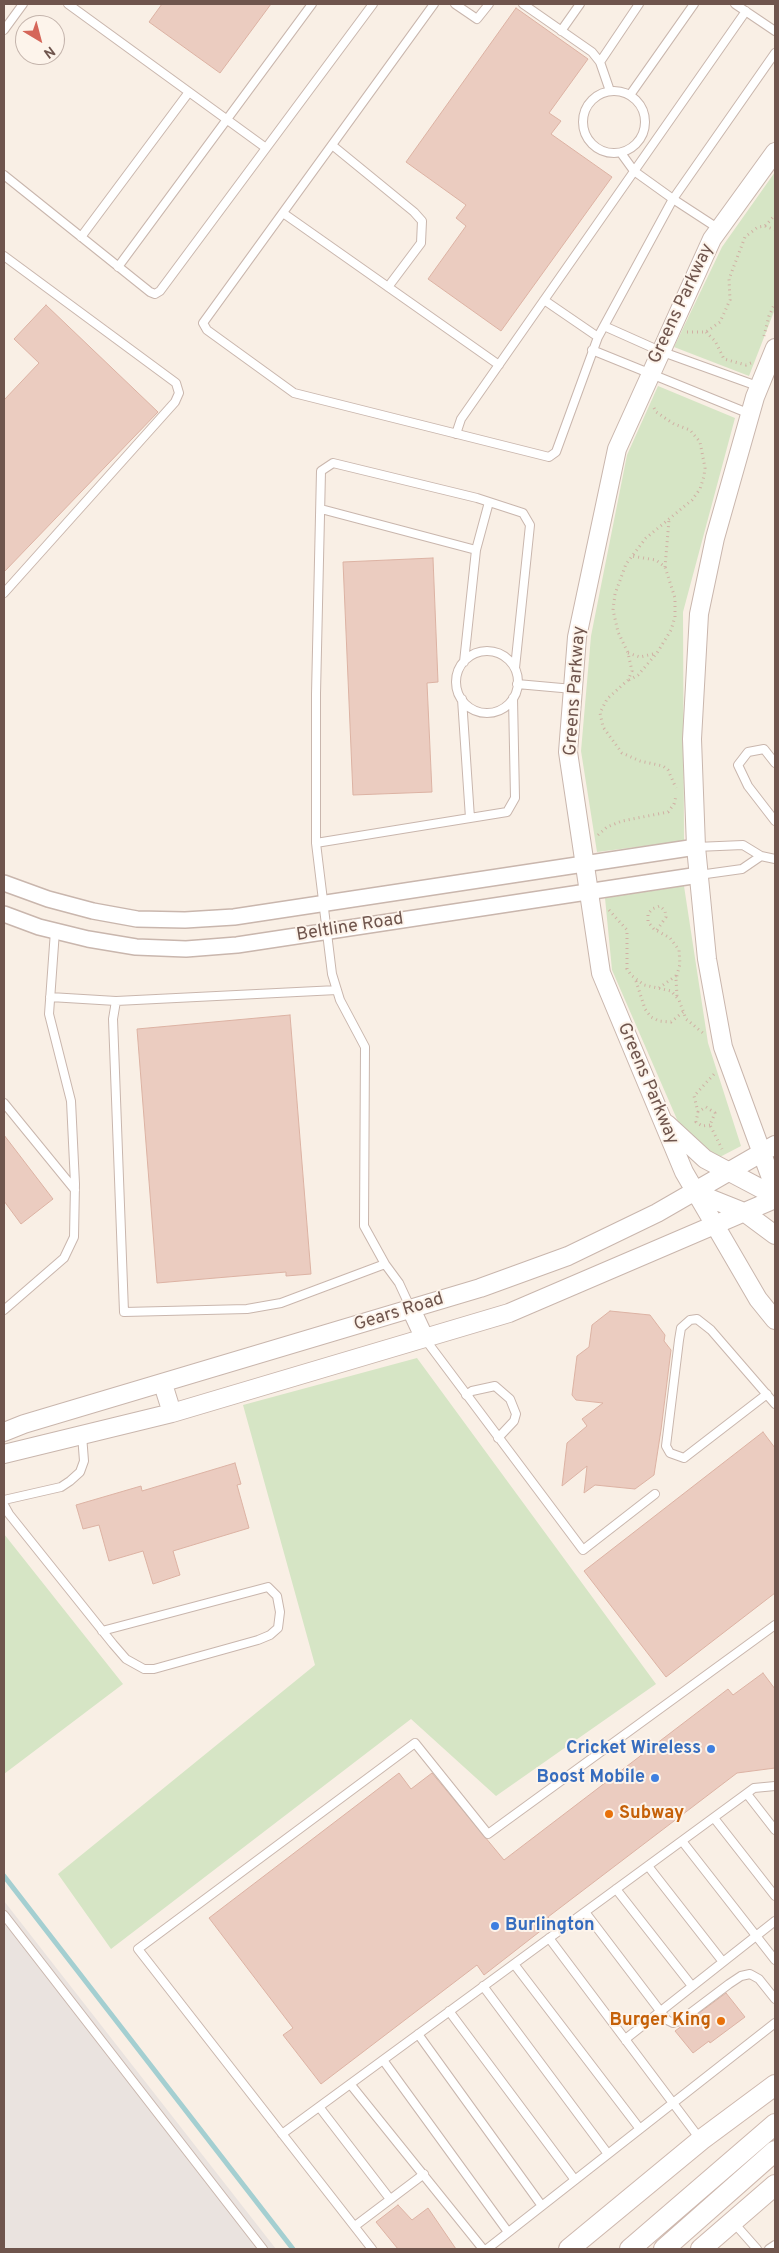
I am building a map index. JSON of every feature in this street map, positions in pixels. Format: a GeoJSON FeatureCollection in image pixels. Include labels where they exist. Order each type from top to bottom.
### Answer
{"type":"FeatureCollection","features":[{"type":"Feature","properties":{"kind":"main road"},"geometry":{"type":"LineString","coordinates":[[569,2249],[701,2140],[775,2085]]}},
{"type":"Feature","properties":{"kind":"main road"},"geometry":{"type":"LineString","coordinates":[[630,2249],[775,2124]]}},
{"type":"Feature","properties":{"kind":"main road"},"geometry":{"type":"LineString","coordinates":[[664,2249],[775,2151]]}},
{"type":"Feature","properties":{"kind":"main road"},"geometry":{"type":"LineString","coordinates":[[701,2249],[775,2185]]}},
{"type":"Feature","properties":{"kind":"street","name":"Greens Parkway"},"geometry":{"type":"LineString","coordinates":[[775,152],[712,239],[617,449],[578,637],[568,752],[601,973],[694,1192],[758,1299],[775,1320]]}},
{"type":"Feature","properties":{"kind":"street"},"geometry":{"type":"LineString","coordinates":[[769,343],[760,388],[715,538],[699,614],[692,739],[696,847],[707,959],[722,1047],[768,1150],[775,1189]]}},
{"type":"Feature","properties":{"kind":"street","name":"Beltline Road"},"geometry":{"type":"LineString","coordinates":[[4,883],[48,900],[93,911],[137,919],[185,920],[234,917],[696,847]]}},
{"type":"Feature","properties":{"kind":"street","name":"Beltline Road"},"geometry":{"type":"LineString","coordinates":[[4,914],[55,931],[136,947],[186,949],[237,945],[699,875]]}},
{"type":"Feature","properties":{"kind":"street"},"geometry":{"type":"LineString","coordinates":[[662,1119],[705,1159],[727,1164],[775,1197]]}},
{"type":"Feature","properties":{"kind":"street","name":"Gears Road"},"geometry":{"type":"LineString","coordinates":[[4,1432],[24,1424],[480,1288],[568,1256],[657,1213],[694,1192],[727,1164],[768,1150]]}},
{"type":"Feature","properties":{"kind":"street"},"geometry":{"type":"LineString","coordinates":[[694,1192],[744,1212],[775,1235]]}},
{"type":"Feature","properties":{"kind":"street","name":"Gears Road"},"geometry":{"type":"LineString","coordinates":[[4,1454],[172,1413],[509,1313],[775,1197]]}},
{"type":"Feature","properties":{"kind":"street"},"geometry":{"type":"LineString","coordinates":[[411,1309],[424,1337]]}},
{"type":"Feature","properties":{"kind":"street"},"geometry":{"type":"LineString","coordinates":[[163,1384],[172,1413]]}},
{"type":"Feature","properties":{"kind":"lane"},"geometry":{"type":"LineString","coordinates":[[4,30],[23,4]]}},
{"type":"Feature","properties":{"kind":"lane"},"geometry":{"type":"LineString","coordinates":[[68,4],[266,148]]}},
{"type":"Feature","properties":{"kind":"lane"},"geometry":{"type":"LineString","coordinates":[[118,267],[312,4]]}},
{"type":"Feature","properties":{"kind":"lane"},"geometry":{"type":"LineString","coordinates":[[4,175],[118,267],[155,294],[160,291],[373,4]]}},
{"type":"Feature","properties":{"kind":"lane"},"geometry":{"type":"LineString","coordinates":[[434,4],[204,323],[207,330],[294,393],[544,457],[556,452],[598,337],[673,199],[775,53]]}},
{"type":"Feature","properties":{"kind":"lane"},"geometry":{"type":"LineString","coordinates":[[455,4],[477,19],[489,4]]}},
{"type":"Feature","properties":{"kind":"lane"},"geometry":{"type":"LineString","coordinates":[[523,4],[592,52],[600,62],[610,91]]}},
{"type":"Feature","properties":{"kind":"lane"},"geometry":{"type":"LineString","coordinates":[[561,30],[580,4]]}},
{"type":"Feature","properties":{"kind":"lane"},"geometry":{"type":"LineString","coordinates":[[600,62],[639,4]]}},
{"type":"Feature","properties":{"kind":"lane"},"geometry":{"type":"LineString","coordinates":[[630,95],[694,4]]}},
{"type":"Feature","properties":{"kind":"lane"},"geometry":{"type":"LineString","coordinates":[[735,4],[775,31]]}},
{"type":"Feature","properties":{"kind":"lane"},"geometry":{"type":"LineString","coordinates":[[456,434],[461,419],[746,11]]}},
{"type":"Feature","properties":{"kind":"lane"},"geometry":{"type":"LineString","coordinates":[[610,91],[620,91],[630,95],[641,104],[646,124],[638,142],[621,153],[611,153],[596,147],[586,135],[583,125],[588,104],[595,97],[610,91]]}},
{"type":"Feature","properties":{"kind":"lane"},"geometry":{"type":"LineString","coordinates":[[81,237],[189,92]]}},
{"type":"Feature","properties":{"kind":"lane"},"geometry":{"type":"LineString","coordinates":[[332,144],[414,212],[422,221],[420,243],[388,287]]}},
{"type":"Feature","properties":{"kind":"lane"},"geometry":{"type":"LineString","coordinates":[[621,153],[634,171],[719,229]]}},
{"type":"Feature","properties":{"kind":"lane"},"geometry":{"type":"LineString","coordinates":[[283,213],[499,365]]}},
{"type":"Feature","properties":{"kind":"lane"},"geometry":{"type":"LineString","coordinates":[[4,268],[7,258],[176,383],[179,393],[176,402],[4,593]]}},
{"type":"Feature","properties":{"kind":"lane"},"geometry":{"type":"LineString","coordinates":[[544,300],[598,337]]}},
{"type":"Feature","properties":{"kind":"lane"},"geometry":{"type":"LineString","coordinates":[[604,326],[660,351],[760,388]]}},
{"type":"Feature","properties":{"kind":"lane"},"geometry":{"type":"LineString","coordinates":[[592,350],[751,414]]}},
{"type":"Feature","properties":{"kind":"lane"},"geometry":{"type":"LineString","coordinates":[[316,843],[507,812],[514,798],[513,698],[517,684],[515,668],[530,525],[523,513],[489,502],[333,463],[322,471],[316,694],[316,843],[322,904],[332,974],[337,990],[365,1047],[364,1226],[385,1264],[399,1283],[411,1309]]}},
{"type":"Feature","properties":{"kind":"lane"},"geometry":{"type":"LineString","coordinates":[[470,818],[462,700],[456,680],[464,662],[476,550],[489,502]]}},
{"type":"Feature","properties":{"kind":"lane"},"geometry":{"type":"LineString","coordinates":[[321,509],[476,550]]}},
{"type":"Feature","properties":{"kind":"lane"},"geometry":{"type":"LineString","coordinates":[[464,662],[476,653],[491,651],[509,660],[515,668]]}},
{"type":"Feature","properties":{"kind":"lane"},"geometry":{"type":"LineString","coordinates":[[517,684],[573,689]]}},
{"type":"Feature","properties":{"kind":"lane"},"geometry":{"type":"LineString","coordinates":[[462,700],[478,711],[488,712],[507,705],[513,698]]}},
{"type":"Feature","properties":{"kind":"lane"},"geometry":{"type":"LineString","coordinates":[[775,763],[764,749],[748,752],[738,765],[748,786],[775,821]]}},
{"type":"Feature","properties":{"kind":"lane"},"geometry":{"type":"LineString","coordinates":[[696,847],[743,845],[761,856],[775,859]]}},
{"type":"Feature","properties":{"kind":"lane"},"geometry":{"type":"LineString","coordinates":[[699,875],[742,869],[761,856]]}},
{"type":"Feature","properties":{"kind":"lane"},"geometry":{"type":"LineString","coordinates":[[4,1310],[64,1258],[74,1237],[71,1101],[49,1014],[55,931]]}},
{"type":"Feature","properties":{"kind":"lane"},"geometry":{"type":"LineString","coordinates":[[50,998],[116,1001],[337,990]]}},
{"type":"Feature","properties":{"kind":"lane"},"geometry":{"type":"LineString","coordinates":[[116,1001],[113,1019],[124,1312],[247,1309],[281,1303],[385,1264]]}},
{"type":"Feature","properties":{"kind":"lane"},"geometry":{"type":"LineString","coordinates":[[4,1104],[74,1190]]}},
{"type":"Feature","properties":{"kind":"lane"},"geometry":{"type":"LineString","coordinates":[[767,1394],[684,1458],[670,1453],[666,1446],[679,1340],[681,1328],[686,1322],[696,1319],[711,1330],[767,1394],[775,1404]]}},
{"type":"Feature","properties":{"kind":"lane"},"geometry":{"type":"LineString","coordinates":[[424,1337],[466,1396],[583,1550],[655,1494]]}},
{"type":"Feature","properties":{"kind":"lane"},"geometry":{"type":"LineString","coordinates":[[466,1396],[472,1391],[495,1386],[510,1398],[516,1414],[514,1421],[498,1438]]}},
{"type":"Feature","properties":{"kind":"lane"},"geometry":{"type":"LineString","coordinates":[[4,1500],[62,1487],[70,1481],[80,1472],[84,1461],[82,1435]]}},
{"type":"Feature","properties":{"kind":"lane"},"geometry":{"type":"LineString","coordinates":[[4,1505],[102,1631],[126,1658],[144,1669],[154,1669],[270,1635],[278,1628],[280,1612],[277,1596],[268,1587],[102,1631]]}},
{"type":"Feature","properties":{"kind":"lane"},"geometry":{"type":"LineString","coordinates":[[372,2249],[138,1949],[416,1743],[488,1834],[775,1625]]}},
{"type":"Feature","properties":{"kind":"lane"},"geometry":{"type":"LineString","coordinates":[[282,2134],[754,1788],[775,1786]]}},
{"type":"Feature","properties":{"kind":"lane"},"geometry":{"type":"LineString","coordinates":[[747,1794],[775,1830]]}},
{"type":"Feature","properties":{"kind":"lane"},"geometry":{"type":"LineString","coordinates":[[714,1818],[775,1896]]}},
{"type":"Feature","properties":{"kind":"lane"},"geometry":{"type":"LineString","coordinates":[[682,1841],[775,1960]]}},
{"type":"Feature","properties":{"kind":"lane"},"geometry":{"type":"LineString","coordinates":[[648,1866],[723,1962]]}},
{"type":"Feature","properties":{"kind":"lane"},"geometry":{"type":"LineString","coordinates":[[616,1889],[692,1986]]}},
{"type":"Feature","properties":{"kind":"lane"},"geometry":{"type":"LineString","coordinates":[[585,1912],[660,2012],[667,2020],[673,2023],[680,2021],[741,1976],[750,1974],[760,1980],[775,1999]]}},
{"type":"Feature","properties":{"kind":"lane"},"geometry":{"type":"LineString","coordinates":[[4,1915],[263,2249]]}},
{"type":"Feature","properties":{"kind":"lane"},"geometry":{"type":"LineString","coordinates":[[626,2041],[628,2036],[775,1921]]}},
{"type":"Feature","properties":{"kind":"lane"},"geometry":{"type":"LineString","coordinates":[[549,1938],[672,2104],[701,2140]]}},
{"type":"Feature","properties":{"kind":"lane"},"geometry":{"type":"LineString","coordinates":[[514,1964],[640,2129]]}},
{"type":"Feature","properties":{"kind":"lane"},"geometry":{"type":"LineString","coordinates":[[483,1986],[608,2154]]}},
{"type":"Feature","properties":{"kind":"lane"},"geometry":{"type":"LineString","coordinates":[[449,2011],[575,2180]]}},
{"type":"Feature","properties":{"kind":"lane"},"geometry":{"type":"LineString","coordinates":[[351,2085],[485,2249],[775,2023]]}},
{"type":"Feature","properties":{"kind":"lane"},"geometry":{"type":"LineString","coordinates":[[418,2034],[542,2206]]}},
{"type":"Feature","properties":{"kind":"lane"},"geometry":{"type":"LineString","coordinates":[[383,2060],[508,2232]]}},
{"type":"Feature","properties":{"kind":"lane"},"geometry":{"type":"LineString","coordinates":[[320,2108],[390,2199]]}},
{"type":"Feature","properties":{"kind":"lane"},"geometry":{"type":"LineString","coordinates":[[355,2226],[424,2174]]}},
{"type":"Feature","properties":{"kind":"lane"},"geometry":{"type":"LineString","coordinates":[[733,2221],[757,2249]]}},
{"type":"Feature","properties":{"kind":"lane"},"geometry":{"type":"LineString","coordinates":[[770,2249],[775,2245]]}},
{"type":"Feature","properties":{"kind":"path"},"geometry":{"type":"LineString","coordinates":[[774,216],[775,222]]}},
{"type":"Feature","properties":{"kind":"path"},"geometry":{"type":"LineString","coordinates":[[765,226],[774,216]]}},
{"type":"Feature","properties":{"kind":"path"},"geometry":{"type":"LineString","coordinates":[[682,337],[687,332],[706,332],[720,322],[727,308],[729,278],[745,237],[758,227],[765,226],[775,230]]}},
{"type":"Feature","properties":{"kind":"path"},"geometry":{"type":"LineString","coordinates":[[769,343],[768,316],[775,303]]}},
{"type":"Feature","properties":{"kind":"path"},"geometry":{"type":"LineString","coordinates":[[706,332],[716,341],[724,359],[746,365],[756,360]]}},
{"type":"Feature","properties":{"kind":"path"},"geometry":{"type":"LineString","coordinates":[[628,680],[632,671],[628,653],[618,632],[614,610],[619,581],[631,556],[646,538],[692,500],[700,489],[705,468],[700,442],[696,435],[656,412],[653,402]]}},
{"type":"Feature","properties":{"kind":"path"},"geometry":{"type":"LineString","coordinates":[[595,841],[600,832],[622,821],[668,812],[676,798],[677,790],[668,770],[657,763],[640,761],[622,753],[603,727],[600,713],[607,699],[628,680],[638,676],[658,653],[671,630],[675,617],[675,598],[665,567],[669,520]]}},
{"type":"Feature","properties":{"kind":"path"},"geometry":{"type":"LineString","coordinates":[[631,556],[656,560],[665,567]]}},
{"type":"Feature","properties":{"kind":"path"},"geometry":{"type":"LineString","coordinates":[[628,653],[640,657],[658,653]]}},
{"type":"Feature","properties":{"kind":"path"},"geometry":{"type":"LineString","coordinates":[[607,904],[608,909],[627,930],[627,969],[636,981],[645,1010],[651,1017],[664,1022],[686,1019]]}},
{"type":"Feature","properties":{"kind":"path"},"geometry":{"type":"LineString","coordinates":[[657,930],[666,917],[665,910],[660,906],[648,914],[649,925],[657,930],[670,938],[679,950],[680,964],[677,975],[677,997]]}},
{"type":"Feature","properties":{"kind":"path"},"geometry":{"type":"LineString","coordinates":[[659,988],[677,975]]}},
{"type":"Feature","properties":{"kind":"path"},"geometry":{"type":"LineString","coordinates":[[636,981],[644,985],[671,991],[677,997],[686,1019],[705,1035]]}},
{"type":"Feature","properties":{"kind":"path"},"geometry":{"type":"LineString","coordinates":[[677,1020],[684,1012]]}},
{"type":"Feature","properties":{"kind":"path"},"geometry":{"type":"LineString","coordinates":[[698,1112],[706,1107],[714,1111],[714,1119],[710,1125],[702,1126],[696,1122],[698,1112],[694,1096],[713,1077],[719,1066]]}},
{"type":"Feature","properties":{"kind":"path"},"geometry":{"type":"LineString","coordinates":[[710,1125],[727,1164]]}},
{"type":"Feature","properties":{"kind":"shaded area"},"geometry":{"type":"Polygon","coordinates":[[[4,1901],[276,2249],[4,2249],[4,1901]]]}},
{"type":"Feature","properties":{"kind":"green space"},"geometry":{"type":"Polygon","coordinates":[[[775,172],[775,309],[749,376],[674,347],[722,247],[775,172]]]}},
{"type":"Feature","properties":{"kind":"green space"},"geometry":{"type":"Polygon","coordinates":[[[658,386],[735,418],[683,612],[684,841],[597,852],[581,751],[591,636],[627,455],[658,386]]]}},
{"type":"Feature","properties":{"kind":"green space"},"geometry":{"type":"Polygon","coordinates":[[[684,886],[708,1043],[741,1146],[718,1158],[679,1124],[612,970],[605,898],[684,886]]]}},
{"type":"Feature","properties":{"kind":"green space"},"geometry":{"type":"Polygon","coordinates":[[[417,1358],[656,1684],[496,1796],[411,1719],[111,1949],[58,1874],[315,1665],[243,1405],[417,1358]]]}},
{"type":"Feature","properties":{"kind":"green space"},"geometry":{"type":"Polygon","coordinates":[[[4,1534],[123,1684],[4,1774],[4,1534]]]}},
{"type":"Feature","properties":{"kind":"building"},"geometry":{"type":"Polygon","coordinates":[[[162,4],[271,4],[220,73],[149,22],[162,4]]]}},
{"type":"Feature","properties":{"kind":"building"},"geometry":{"type":"Polygon","coordinates":[[[516,8],[588,59],[549,113],[561,121],[551,134],[612,177],[501,331],[428,279],[466,226],[456,218],[466,205],[406,162],[516,8]]]}},
{"type":"Feature","properties":{"kind":"building"},"geometry":{"type":"Polygon","coordinates":[[[46,305],[158,412],[4,572],[4,400],[39,363],[14,339],[46,305]]]}},
{"type":"Feature","properties":{"kind":"building"},"geometry":{"type":"Polygon","coordinates":[[[433,558],[438,682],[427,683],[432,792],[353,795],[343,562],[433,558]]]}},
{"type":"Feature","properties":{"kind":"building"},"geometry":{"type":"Polygon","coordinates":[[[290,1015],[311,1274],[286,1276],[286,1272],[157,1283],[137,1029],[290,1015]]]}},
{"type":"Feature","properties":{"kind":"building"},"geometry":{"type":"Polygon","coordinates":[[[4,1135],[53,1199],[21,1224],[4,1201],[4,1135]]]}},
{"type":"Feature","properties":{"kind":"building"},"geometry":{"type":"Polygon","coordinates":[[[610,1311],[650,1315],[665,1335],[664,1341],[671,1350],[661,1430],[654,1475],[635,1489],[595,1485],[584,1493],[587,1466],[562,1486],[567,1443],[587,1426],[582,1419],[603,1403],[576,1400],[572,1395],[577,1356],[589,1347],[592,1325],[610,1311]]]}},
{"type":"Feature","properties":{"kind":"building"},"geometry":{"type":"Polygon","coordinates":[[[763,1432],[775,1448],[775,1593],[666,1677],[584,1571],[763,1432]]]}},
{"type":"Feature","properties":{"kind":"building"},"geometry":{"type":"Polygon","coordinates":[[[235,1463],[241,1484],[237,1485],[249,1528],[173,1551],[180,1575],[153,1584],[143,1551],[109,1561],[99,1525],[83,1529],[76,1505],[141,1486],[142,1491],[235,1463]]]}},
{"type":"Feature","properties":{"kind":"building"},"geometry":{"type":"Polygon","coordinates":[[[763,1673],[775,1689],[775,1768],[737,1773],[548,1917],[552,1922],[484,1975],[477,1965],[321,2084],[283,2035],[293,2028],[209,1918],[399,1773],[411,1789],[432,1773],[504,1860],[728,1689],[733,1695],[763,1673]]]}},
{"type":"Feature","properties":{"kind":"building"},"geometry":{"type":"Polygon","coordinates":[[[726,1993],[745,2017],[693,2053],[675,2031],[726,1993]]]}},
{"type":"Feature","properties":{"kind":"building"},"geometry":{"type":"Polygon","coordinates":[[[398,2205],[412,2220],[428,2208],[456,2249],[398,2249],[376,2222],[398,2205]]]}},
{"type":"Feature","properties":{"kind":"waterway"},"geometry":{"type":"LineString","coordinates":[[4,1876],[293,2249]]}},
{"type":"Feature","properties":{"kind":"place","name":"Cricket Wireless"},"geometry":{"type":"Point","coordinates":[711,1749]}},
{"type":"Feature","properties":{"kind":"place","name":"Boost Mobile"},"geometry":{"type":"Point","coordinates":[655,1778]}},
{"type":"Feature","properties":{"kind":"place","name":"Subway"},"geometry":{"type":"Point","coordinates":[609,1814]}},
{"type":"Feature","properties":{"kind":"place","name":"Burlington"},"geometry":{"type":"Point","coordinates":[495,1926]}},
{"type":"Feature","properties":{"kind":"place","name":"Burger King"},"geometry":{"type":"Point","coordinates":[721,2021]}}]}
